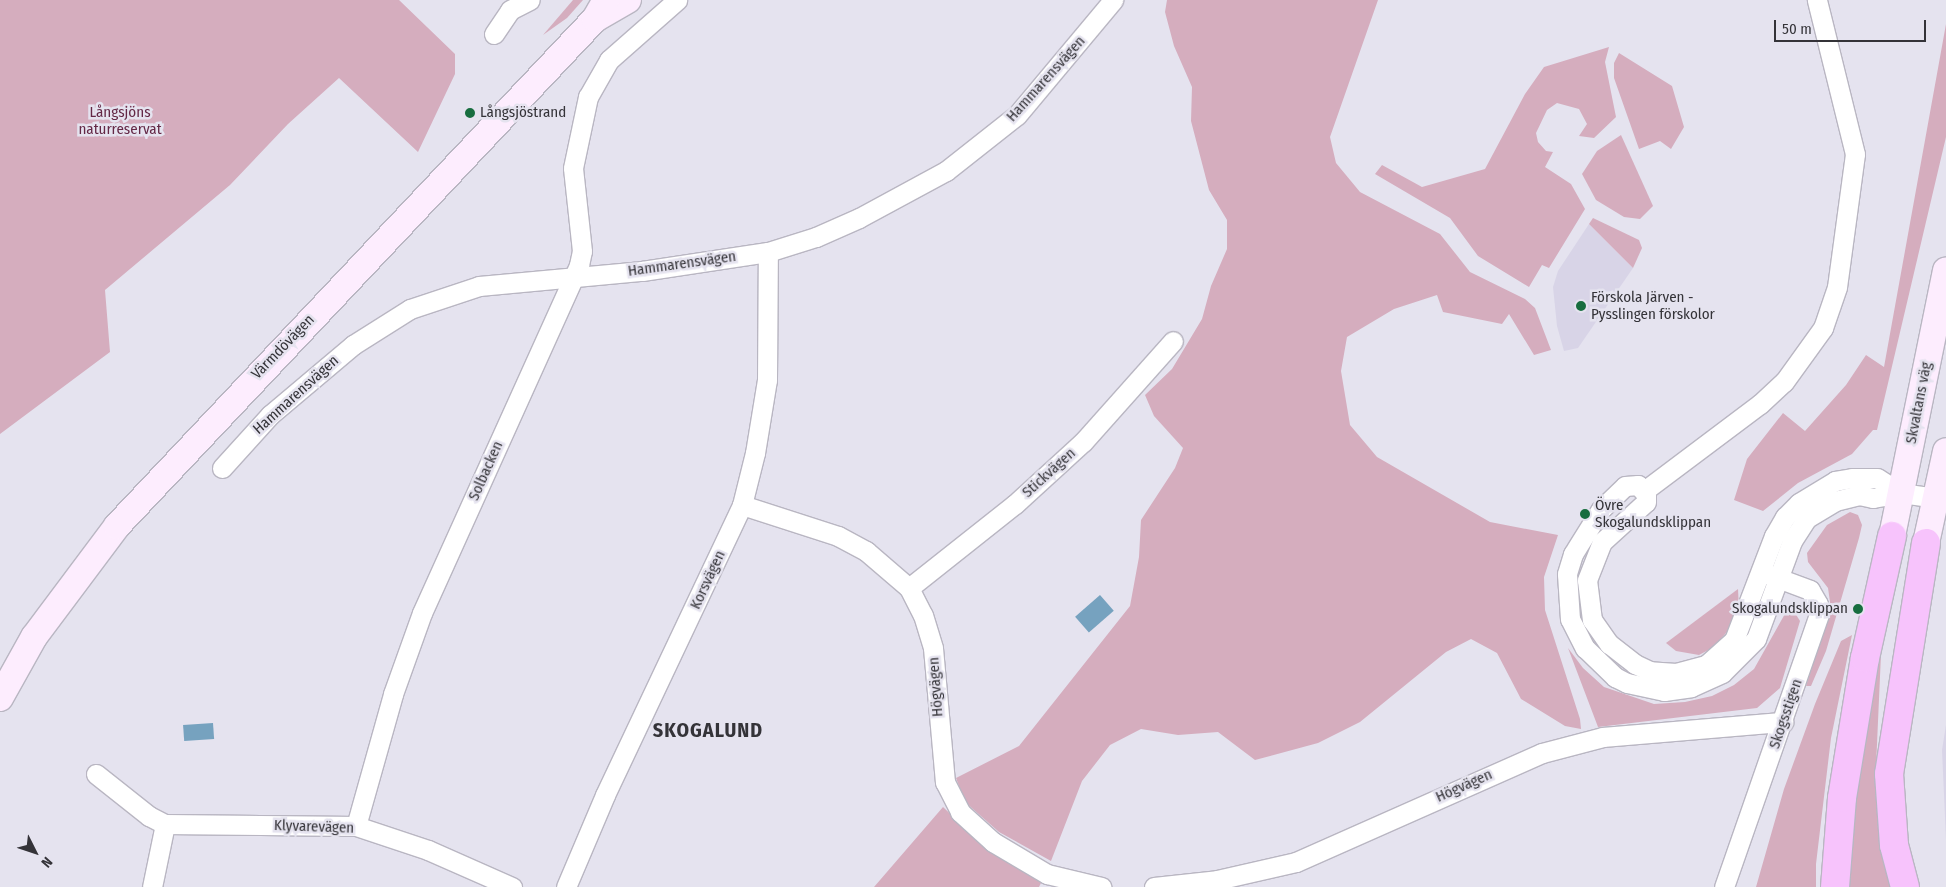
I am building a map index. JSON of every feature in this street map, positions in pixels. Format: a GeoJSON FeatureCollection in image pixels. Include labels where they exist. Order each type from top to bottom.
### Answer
{"type":"FeatureCollection","features":[{"type":"Feature","properties":{"kind":"highway"},"geometry":{"type":"LineString","coordinates":[[1835,887],[1842,798],[1865,658],[1892,536]]}},
{"type":"Feature","properties":{"kind":"highway"},"geometry":{"type":"LineString","coordinates":[[1904,887],[1894,844],[1889,774],[1926,543]]}},
{"type":"Feature","properties":{"kind":"main road","name":"Värmdövägen"},"geometry":{"type":"LineString","coordinates":[[0,698],[34,637],[116,526],[601,10],[628,0]]}},
{"type":"Feature","properties":{"kind":"main road","name":"Skvaltans väg"},"geometry":{"type":"LineString","coordinates":[[1892,536],[1946,270]]}},
{"type":"Feature","properties":{"kind":"main road"},"geometry":{"type":"LineString","coordinates":[[1926,543],[1946,451]]}},
{"type":"Feature","properties":{"kind":"street"},"geometry":{"type":"LineString","coordinates":[[494,34],[510,10],[530,0]]}},
{"type":"Feature","properties":{"kind":"street","name":"Solbacken"},"geometry":{"type":"LineString","coordinates":[[356,826],[393,694],[422,613],[575,275],[582,251],[573,168],[582,114],[588,97],[609,60],[677,0]]}},
{"type":"Feature","properties":{"kind":"street","name":"Hammarensvägen"},"geometry":{"type":"LineString","coordinates":[[222,468],[270,415],[353,345],[394,318],[440,298],[479,286],[575,275],[642,271],[768,252],[816,237],[946,171],[1017,115],[1113,0]]}},
{"type":"Feature","properties":{"kind":"street"},"geometry":{"type":"LineString","coordinates":[[1644,491],[1688,461],[1784,382],[1818,337],[1826,320],[1837,287],[1855,154],[1817,0]]}},
{"type":"Feature","properties":{"kind":"street","name":"Korsvägen"},"geometry":{"type":"LineString","coordinates":[[566,887],[605,795],[742,505],[755,452],[767,380],[768,252]]}},
{"type":"Feature","properties":{"kind":"street","name":"Stickvägen"},"geometry":{"type":"LineString","coordinates":[[909,588],[1015,504],[1083,442],[1173,341]]}},
{"type":"Feature","properties":{"kind":"street"},"geometry":{"type":"LineString","coordinates":[[1901,493],[1877,478],[1867,477],[1835,481],[1816,491],[1785,517],[1734,640],[1706,665],[1676,673],[1662,673],[1650,671],[1623,656],[1600,633],[1592,620],[1587,580],[1602,542],[1644,506],[1646,497],[1644,491],[1638,485],[1631,484],[1609,498],[1580,539],[1567,574],[1568,609],[1577,634],[1596,660],[1626,683],[1664,691],[1691,687],[1722,673],[1756,639],[1798,529],[1820,510],[1844,498],[1901,493],[1936,498]]}},
{"type":"Feature","properties":{"kind":"street","name":"Högvägen"},"geometry":{"type":"LineString","coordinates":[[742,505],[838,536],[866,551],[909,588],[923,615],[933,648],[945,782],[960,812],[993,842],[1047,874],[1101,887]]}},
{"type":"Feature","properties":{"kind":"street","name":"Skogsstigen"},"geometry":{"type":"LineString","coordinates":[[1724,887],[1819,614],[1818,604],[1810,590],[1761,572]]}},
{"type":"Feature","properties":{"kind":"street","name":"Högvägen"},"geometry":{"type":"LineString","coordinates":[[1154,887],[1226,878],[1296,862],[1542,753],[1603,737],[1783,722]]}},
{"type":"Feature","properties":{"kind":"street"},"geometry":{"type":"LineString","coordinates":[[96,774],[149,816],[165,824],[152,887]]}},
{"type":"Feature","properties":{"kind":"street","name":"Klyvarevägen"},"geometry":{"type":"LineString","coordinates":[[165,824],[356,826],[428,850],[512,887]]}},
{"type":"Feature","properties":{"kind":"shaded area","name":"Förskola Järven - Pysslingen förskolor"},"geometry":{"type":"Polygon","coordinates":[[[1589,224],[1633,268],[1578,348],[1564,351],[1557,326],[1553,287],[1558,271],[1589,224]]]}},
{"type":"Feature","properties":{"kind":"shaded area"},"geometry":{"type":"Polygon","coordinates":[[[1946,725],[1946,839],[1942,750],[1946,725]]]}},
{"type":"Feature","properties":{"kind":"green space","name":"Långsjöns naturreservat"},"geometry":{"type":"Polygon","coordinates":[[[0,0],[399,0],[455,54],[455,74],[418,152],[339,78],[288,124],[230,185],[105,290],[110,352],[0,434],[0,0]]]}},
{"type":"Feature","properties":{"kind":"green space"},"geometry":{"type":"Polygon","coordinates":[[[573,0],[583,0],[567,18],[543,35],[573,0]]]}},
{"type":"Feature","properties":{"kind":"green space"},"geometry":{"type":"Polygon","coordinates":[[[1167,0],[1378,0],[1330,137],[1336,163],[1360,192],[1440,234],[1470,272],[1525,299],[1535,308],[1551,350],[1534,355],[1509,314],[1502,324],[1443,312],[1437,295],[1394,309],[1347,337],[1341,371],[1350,425],[1377,457],[1490,522],[1558,535],[1544,577],[1545,610],[1580,719],[1581,729],[1565,726],[1521,699],[1497,653],[1471,639],[1446,652],[1360,722],[1318,743],[1255,760],[1218,732],[1178,735],[1141,729],[1110,745],[1082,781],[1051,861],[999,832],[965,802],[956,778],[1019,746],[1130,606],[1139,557],[1141,520],[1175,468],[1183,448],[1154,416],[1145,395],[1172,369],[1202,319],[1211,286],[1227,249],[1227,220],[1209,190],[1191,121],[1192,87],[1174,46],[1165,12],[1167,0]]]}},
{"type":"Feature","properties":{"kind":"green space"},"geometry":{"type":"Polygon","coordinates":[[[1946,24],[1946,137],[1877,430],[1873,430],[1852,454],[1798,483],[1763,511],[1734,500],[1747,459],[1783,413],[1805,431],[1846,385],[1866,355],[1884,367],[1946,24]]]}},
{"type":"Feature","properties":{"kind":"green space"},"geometry":{"type":"Polygon","coordinates":[[[1609,47],[1605,62],[1616,117],[1594,138],[1579,136],[1587,124],[1579,109],[1557,103],[1547,110],[1536,133],[1538,142],[1546,151],[1553,152],[1545,167],[1571,184],[1585,209],[1549,268],[1542,265],[1529,287],[1478,256],[1450,218],[1375,174],[1382,165],[1422,187],[1485,169],[1525,94],[1544,67],[1609,47]]]}},
{"type":"Feature","properties":{"kind":"green space"},"geometry":{"type":"Polygon","coordinates":[[[1619,53],[1672,86],[1684,127],[1671,149],[1660,141],[1639,149],[1614,78],[1614,63],[1619,53]]]}},
{"type":"Feature","properties":{"kind":"green space"},"geometry":{"type":"Polygon","coordinates":[[[1621,135],[1653,206],[1640,219],[1624,217],[1596,200],[1582,174],[1597,151],[1621,135]]]}},
{"type":"Feature","properties":{"kind":"green space"},"geometry":{"type":"Polygon","coordinates":[[[1593,218],[1639,240],[1642,248],[1633,268],[1589,224],[1593,218]]]}},
{"type":"Feature","properties":{"kind":"green space"},"geometry":{"type":"Polygon","coordinates":[[[1850,512],[1858,515],[1862,525],[1859,538],[1826,651],[1811,686],[1806,686],[1831,609],[1828,588],[1808,562],[1807,553],[1827,525],[1850,512]]]}},
{"type":"Feature","properties":{"kind":"green space"},"geometry":{"type":"Polygon","coordinates":[[[1738,589],[1739,610],[1732,626],[1714,647],[1699,655],[1676,651],[1666,643],[1738,589]]]}},
{"type":"Feature","properties":{"kind":"green space"},"geometry":{"type":"Polygon","coordinates":[[[1786,612],[1795,613],[1800,621],[1780,688],[1757,708],[1598,727],[1568,648],[1583,668],[1604,687],[1654,704],[1685,702],[1712,696],[1734,685],[1754,669],[1786,612]]]}},
{"type":"Feature","properties":{"kind":"green space"},"geometry":{"type":"Polygon","coordinates":[[[1852,635],[1831,738],[1816,864],[1816,887],[1756,887],[1784,789],[1815,704],[1841,641],[1852,635]]]}},
{"type":"Feature","properties":{"kind":"green space"},"geometry":{"type":"Polygon","coordinates":[[[1881,654],[1875,789],[1880,842],[1891,887],[1848,887],[1851,816],[1881,654]]]}},
{"type":"Feature","properties":{"kind":"green space"},"geometry":{"type":"Polygon","coordinates":[[[943,807],[981,843],[1041,883],[1039,887],[874,887],[943,807]]]}},
{"type":"Feature","properties":{"kind":"water"},"geometry":{"type":"Polygon","coordinates":[[[1100,595],[1114,611],[1089,632],[1075,617],[1100,595]]]}},
{"type":"Feature","properties":{"kind":"water"},"geometry":{"type":"Polygon","coordinates":[[[213,723],[214,739],[184,741],[183,725],[213,723]]]}},
{"type":"Feature","properties":{"kind":"place","name":"Långsjöstrand"},"geometry":{"type":"Point","coordinates":[470,113]}},
{"type":"Feature","properties":{"kind":"place","name":"Förskola Järven - Pysslingen förskolor"},"geometry":{"type":"Point","coordinates":[1581,306]}},
{"type":"Feature","properties":{"kind":"place","name":"Övre Skogalundsklippan"},"geometry":{"type":"Point","coordinates":[1585,514]}},
{"type":"Feature","properties":{"kind":"place","name":"Skogalundsklippan"},"geometry":{"type":"Point","coordinates":[1858,609]}},
{"type":"Feature","properties":{"kind":"district","name":"SKOGALUND"},"geometry":{"type":"Point","coordinates":[708,730]}}]}
